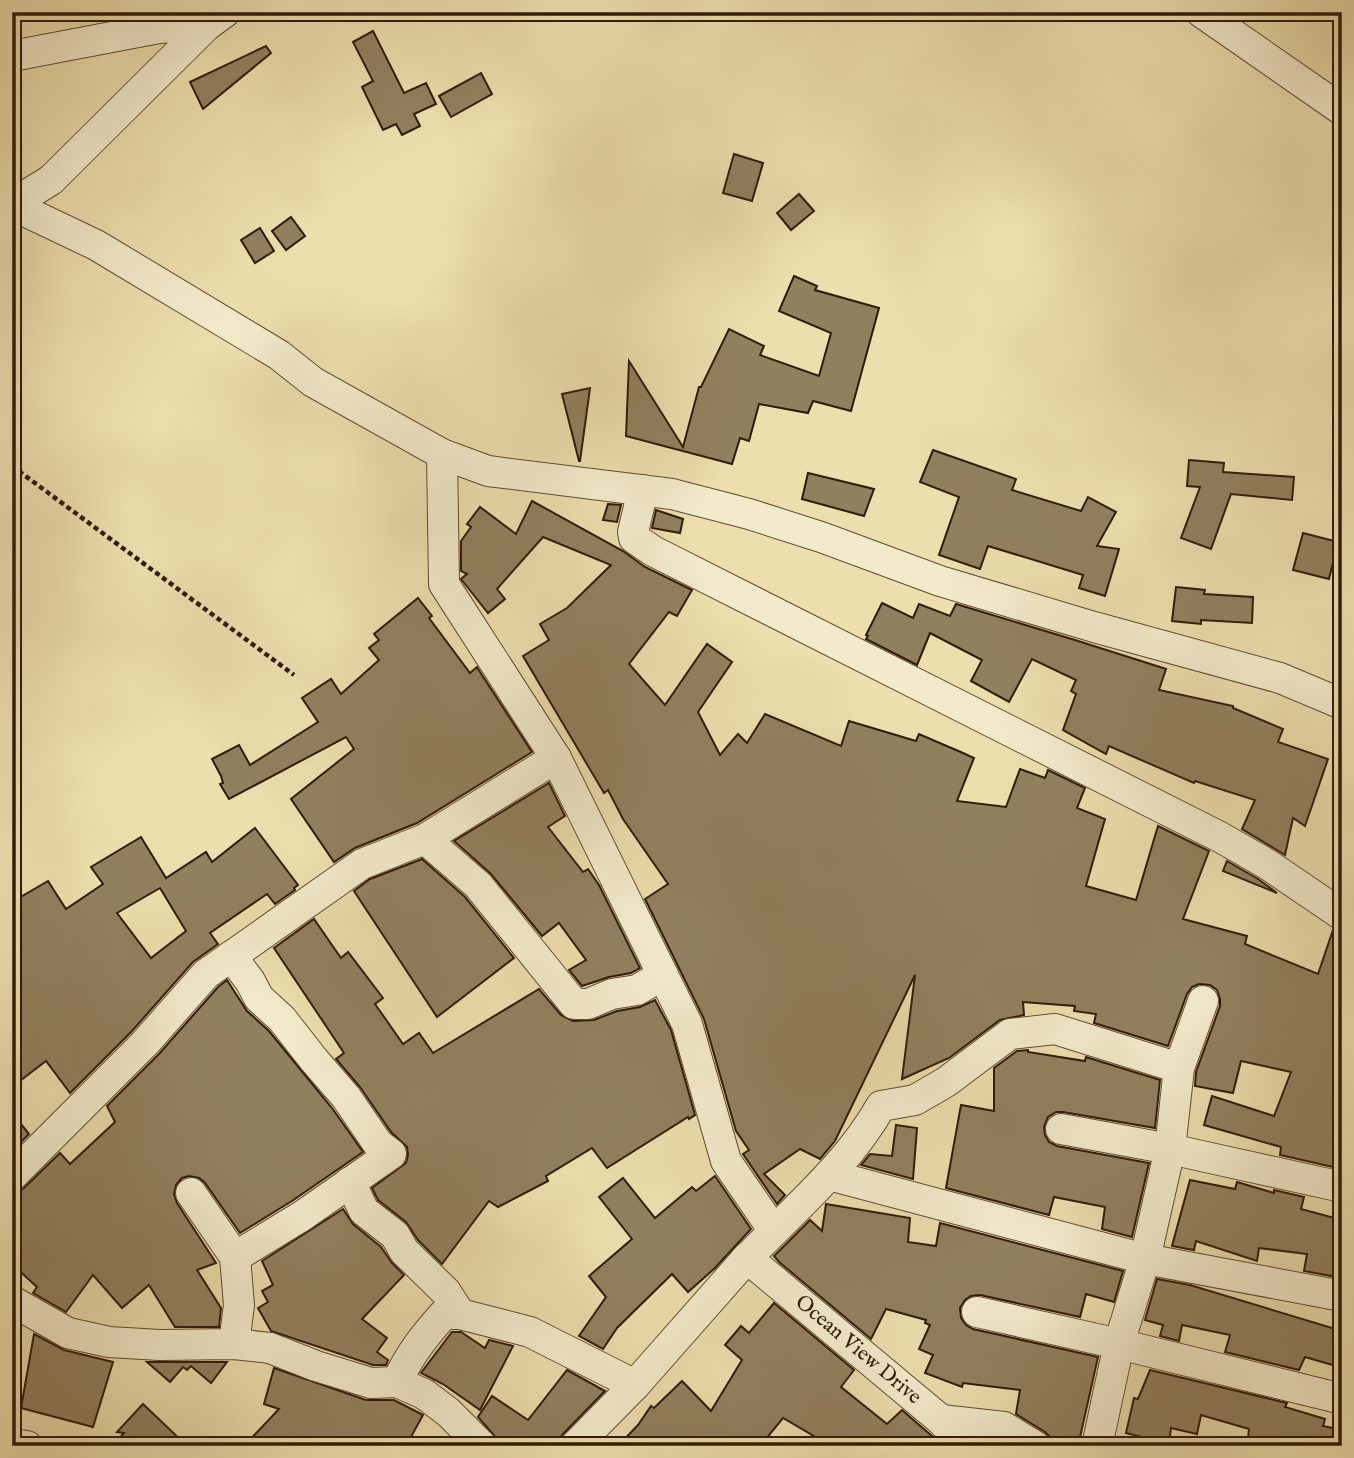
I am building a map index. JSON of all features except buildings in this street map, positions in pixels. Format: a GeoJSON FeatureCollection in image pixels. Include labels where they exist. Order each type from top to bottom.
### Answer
{"type":"FeatureCollection","features":[{"type":"Feature","properties":{"kind":"street"},"geometry":{"type":"LineString","coordinates":[[1202,12],[1342,110]]}},
{"type":"Feature","properties":{"kind":"street"},"geometry":{"type":"LineString","coordinates":[[12,56],[216,19]]}},
{"type":"Feature","properties":{"kind":"street"},"geometry":{"type":"LineString","coordinates":[[12,204],[51,180],[216,19]]}},
{"type":"Feature","properties":{"kind":"street"},"geometry":{"type":"LineString","coordinates":[[12,204],[96,245],[279,355],[313,382],[442,454],[488,471],[541,475],[672,494],[749,514],[821,537],[940,581],[1280,678],[1342,705]]}},
{"type":"Feature","properties":{"kind":"street"},"geometry":{"type":"LineString","coordinates":[[442,454],[444,584],[556,758],[687,1024],[726,1161],[774,1231]]}},
{"type":"Feature","properties":{"kind":"street"},"geometry":{"type":"LineString","coordinates":[[643,490],[633,532],[634,538],[653,551],[1220,837],[1267,864],[1342,915]]}},
{"type":"Feature","properties":{"kind":"street"},"geometry":{"type":"LineString","coordinates":[[12,1176],[145,1043],[206,974],[362,863],[425,839],[556,758]]}},
{"type":"Feature","properties":{"kind":"street"},"geometry":{"type":"LineString","coordinates":[[425,839],[478,885],[574,1004],[588,1004],[612,994],[637,990],[663,975]]}},
{"type":"Feature","properties":{"kind":"street"},"geometry":{"type":"LineString","coordinates":[[232,956],[259,998],[282,1019],[346,1097],[379,1144],[391,1154],[302,1216],[235,1257]]}},
{"type":"Feature","properties":{"kind":"street"},"geometry":{"type":"LineString","coordinates":[[1097,1446],[1119,1344],[1145,1259],[1170,1149],[1179,1068],[1203,1001]]}},
{"type":"Feature","properties":{"kind":"street"},"geometry":{"type":"LineString","coordinates":[[575,1446],[635,1385],[747,1258],[829,1175],[867,1130],[881,1106],[915,1100],[946,1082],[1010,1034],[1055,1029],[1179,1068]]}},
{"type":"Feature","properties":{"kind":"street"},"geometry":{"type":"LineString","coordinates":[[1061,1129],[1170,1149],[1342,1187]]}},
{"type":"Feature","properties":{"kind":"street"},"geometry":{"type":"LineString","coordinates":[[829,1175],[1145,1259],[1342,1296]]}},
{"type":"Feature","properties":{"kind":"street"},"geometry":{"type":"LineString","coordinates":[[350,1182],[364,1211],[395,1235],[404,1251],[446,1292],[460,1314]]}},
{"type":"Feature","properties":{"kind":"street"},"geometry":{"type":"LineString","coordinates":[[191,1193],[235,1257],[239,1305],[234,1343]]}},
{"type":"Feature","properties":{"kind":"street","name":"Ocean View Drive"},"geometry":{"type":"LineString","coordinates":[[747,1258],[941,1420],[966,1446]]}},
{"type":"Feature","properties":{"kind":"street"},"geometry":{"type":"LineString","coordinates":[[12,1301],[68,1333],[109,1342],[160,1345],[234,1343],[270,1348],[371,1383],[397,1382],[424,1394],[448,1412],[482,1446]]}},
{"type":"Feature","properties":{"kind":"street"},"geometry":{"type":"LineString","coordinates":[[977,1312],[1342,1399]]}},
{"type":"Feature","properties":{"kind":"street"},"geometry":{"type":"LineString","coordinates":[[397,1382],[407,1358],[444,1314],[460,1314],[530,1332],[635,1385]]}},
{"type":"Feature","properties":{"kind":"street"},"geometry":{"type":"LineString","coordinates":[[941,1420],[1004,1427],[1035,1446]]}},
{"type":"Feature","properties":{"kind":"street"},"geometry":{"type":"LineString","coordinates":[[12,1444],[27,1446]]}},
{"type":"Feature","properties":{"kind":"path"},"geometry":{"type":"LineString","coordinates":[[12,466],[294,675]]}}]}
